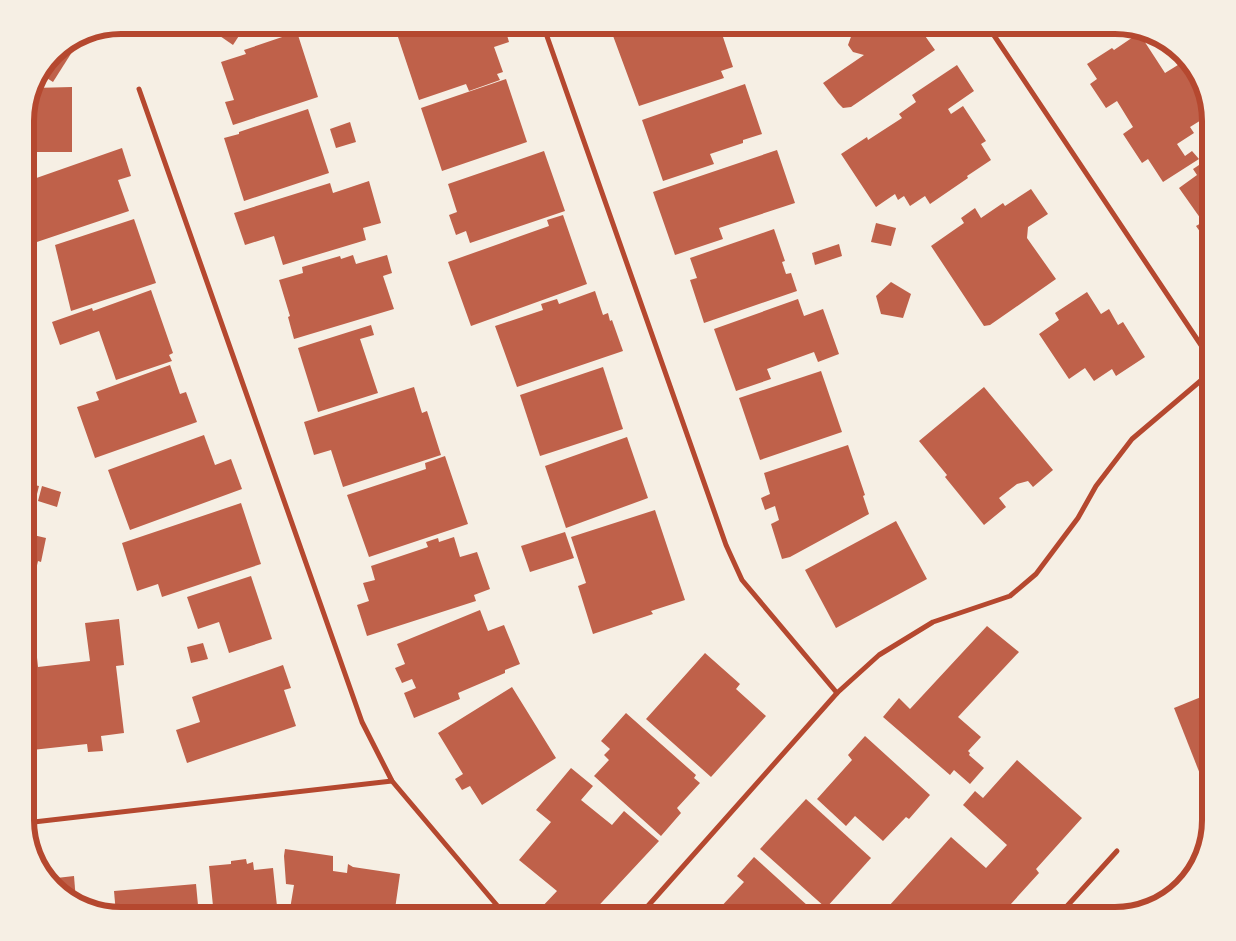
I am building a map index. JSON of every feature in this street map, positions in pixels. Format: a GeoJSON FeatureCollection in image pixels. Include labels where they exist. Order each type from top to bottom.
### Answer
{"type":"FeatureCollection","features":[{"type":"Feature","properties":{"kind":"street"},"geometry":{"type":"LineString","coordinates":[[546,34],[726,545],[742,580],[838,693]]}},
{"type":"Feature","properties":{"kind":"street"},"geometry":{"type":"LineString","coordinates":[[993,34],[1202,347]]}},
{"type":"Feature","properties":{"kind":"street"},"geometry":{"type":"LineString","coordinates":[[139,89],[362,722],[392,781],[498,907]]}},
{"type":"Feature","properties":{"kind":"street"},"geometry":{"type":"LineString","coordinates":[[647,907],[838,693],[879,655],[934,622],[1010,596],[1036,574],[1078,518],[1096,486],[1132,439],[1202,380]]}},
{"type":"Feature","properties":{"kind":"street"},"geometry":{"type":"LineString","coordinates":[[34,822],[392,781]]}},
{"type":"Feature","properties":{"kind":"street"},"geometry":{"type":"LineString","coordinates":[[1066,907],[1116,851]]}},
{"type":"Feature","properties":{"kind":"building"},"geometry":{"type":"Polygon","coordinates":[[[217,34],[240,34],[233,45],[217,34]]]}},
{"type":"Feature","properties":{"kind":"building"},"geometry":{"type":"Polygon","coordinates":[[[291,34],[298,34],[318,97],[233,125],[225,102],[234,100],[221,62],[246,54],[244,50],[291,34]]]}},
{"type":"Feature","properties":{"kind":"building"},"geometry":{"type":"Polygon","coordinates":[[[407,34],[507,34],[509,42],[494,47],[503,72],[497,74],[500,80],[469,91],[466,84],[419,100],[398,37],[407,34]]]}},
{"type":"Feature","properties":{"kind":"building"},"geometry":{"type":"Polygon","coordinates":[[[612,34],[722,34],[733,67],[721,71],[724,78],[639,106],[612,34]]]}},
{"type":"Feature","properties":{"kind":"building"},"geometry":{"type":"Polygon","coordinates":[[[852,34],[924,34],[935,50],[851,107],[843,108],[823,83],[864,55],[853,52],[848,45],[852,34]]]}},
{"type":"Feature","properties":{"kind":"building"},"geometry":{"type":"Polygon","coordinates":[[[1135,36],[1142,38],[1165,73],[1181,64],[1193,82],[1199,98],[1202,120],[1190,127],[1194,133],[1177,144],[1185,156],[1192,151],[1199,159],[1163,182],[1148,159],[1142,163],[1123,134],[1133,127],[1117,101],[1106,108],[1090,84],[1097,79],[1087,64],[1112,48],[1114,50],[1135,36]]]}},
{"type":"Feature","properties":{"kind":"building"},"geometry":{"type":"Polygon","coordinates":[[[76,46],[53,82],[46,77],[64,55],[76,46]]]}},
{"type":"Feature","properties":{"kind":"building"},"geometry":{"type":"Polygon","coordinates":[[[957,65],[974,91],[948,109],[951,114],[963,106],[986,141],[981,144],[991,160],[930,204],[925,196],[910,206],[904,196],[898,200],[895,194],[876,207],[841,154],[867,137],[868,140],[902,118],[899,114],[916,102],[912,95],[957,65]]]}},
{"type":"Feature","properties":{"kind":"building"},"geometry":{"type":"Polygon","coordinates":[[[506,79],[527,142],[442,171],[421,108],[506,79]]]}},
{"type":"Feature","properties":{"kind":"building"},"geometry":{"type":"Polygon","coordinates":[[[745,84],[762,134],[743,140],[743,143],[710,154],[714,164],[663,181],[642,120],[745,84]]]}},
{"type":"Feature","properties":{"kind":"building"},"geometry":{"type":"Polygon","coordinates":[[[72,87],[72,152],[34,152],[34,115],[41,88],[72,87]]]}},
{"type":"Feature","properties":{"kind":"building"},"geometry":{"type":"Polygon","coordinates":[[[308,109],[329,173],[244,201],[224,138],[308,109]]]}},
{"type":"Feature","properties":{"kind":"building"},"geometry":{"type":"Polygon","coordinates":[[[350,122],[356,142],[336,148],[330,129],[350,122]]]}},
{"type":"Feature","properties":{"kind":"building"},"geometry":{"type":"Polygon","coordinates":[[[122,148],[131,176],[118,180],[129,211],[34,243],[34,179],[122,148]]]}},
{"type":"Feature","properties":{"kind":"building"},"geometry":{"type":"Polygon","coordinates":[[[777,150],[795,203],[719,228],[723,239],[675,255],[653,192],[777,150]]]}},
{"type":"Feature","properties":{"kind":"building"},"geometry":{"type":"Polygon","coordinates":[[[544,151],[565,211],[470,243],[466,231],[456,235],[449,215],[457,212],[448,184],[544,151]]]}},
{"type":"Feature","properties":{"kind":"building"},"geometry":{"type":"Polygon","coordinates":[[[1202,163],[1202,221],[1179,188],[1197,175],[1193,169],[1202,163]]]}},
{"type":"Feature","properties":{"kind":"building"},"geometry":{"type":"Polygon","coordinates":[[[369,181],[381,223],[363,228],[366,240],[283,265],[274,236],[245,245],[234,213],[330,183],[333,193],[369,181]]]}},
{"type":"Feature","properties":{"kind":"building"},"geometry":{"type":"Polygon","coordinates":[[[1031,189],[1048,214],[1028,227],[1027,238],[1056,279],[990,325],[984,326],[931,246],[964,223],[961,218],[975,208],[981,218],[1003,203],[1005,206],[1031,189]]]}},
{"type":"Feature","properties":{"kind":"building"},"geometry":{"type":"Polygon","coordinates":[[[563,215],[587,284],[471,326],[448,262],[549,226],[547,220],[563,215]]]}},
{"type":"Feature","properties":{"kind":"building"},"geometry":{"type":"Polygon","coordinates":[[[134,219],[156,283],[71,311],[55,245],[134,219]]]}},
{"type":"Feature","properties":{"kind":"building"},"geometry":{"type":"Polygon","coordinates":[[[876,223],[896,228],[891,246],[871,242],[876,223]]]}},
{"type":"Feature","properties":{"kind":"building"},"geometry":{"type":"Polygon","coordinates":[[[1202,223],[1202,235],[1196,226],[1202,223]]]}},
{"type":"Feature","properties":{"kind":"building"},"geometry":{"type":"Polygon","coordinates":[[[774,229],[785,261],[782,262],[786,274],[791,273],[797,291],[704,323],[690,280],[697,278],[690,258],[774,229]]]}},
{"type":"Feature","properties":{"kind":"building"},"geometry":{"type":"Polygon","coordinates":[[[839,244],[842,256],[815,265],[812,253],[839,244]]]}},
{"type":"Feature","properties":{"kind":"building"},"geometry":{"type":"Polygon","coordinates":[[[353,255],[356,264],[387,255],[392,273],[383,276],[394,309],[294,339],[288,317],[290,316],[279,280],[303,273],[302,267],[340,256],[341,259],[353,255]]]}},
{"type":"Feature","properties":{"kind":"building"},"geometry":{"type":"Polygon","coordinates":[[[891,282],[911,294],[903,318],[881,314],[876,296],[891,282]]]}},
{"type":"Feature","properties":{"kind":"building"},"geometry":{"type":"Polygon","coordinates":[[[151,290],[173,353],[169,355],[172,361],[116,380],[99,331],[60,345],[52,322],[92,308],[93,311],[151,290]]]}},
{"type":"Feature","properties":{"kind":"building"},"geometry":{"type":"Polygon","coordinates":[[[595,291],[603,315],[608,313],[610,321],[612,320],[623,351],[517,387],[495,326],[543,310],[541,304],[557,299],[559,304],[595,291]]]}},
{"type":"Feature","properties":{"kind":"building"},"geometry":{"type":"Polygon","coordinates":[[[1087,292],[1101,314],[1109,309],[1118,325],[1123,322],[1145,357],[1116,376],[1112,369],[1094,381],[1085,368],[1069,379],[1039,334],[1059,320],[1055,313],[1087,292]]]}},
{"type":"Feature","properties":{"kind":"building"},"geometry":{"type":"Polygon","coordinates":[[[798,299],[804,316],[823,309],[839,354],[818,362],[814,352],[767,369],[771,379],[736,391],[714,329],[798,299]]]}},
{"type":"Feature","properties":{"kind":"building"},"geometry":{"type":"Polygon","coordinates":[[[371,325],[374,335],[360,339],[378,393],[318,412],[298,348],[371,325]]]}},
{"type":"Feature","properties":{"kind":"building"},"geometry":{"type":"Polygon","coordinates":[[[170,365],[180,394],[186,392],[197,422],[95,458],[77,407],[99,400],[96,392],[170,365]]]}},
{"type":"Feature","properties":{"kind":"building"},"geometry":{"type":"Polygon","coordinates":[[[603,367],[623,429],[540,456],[520,395],[603,367]]]}},
{"type":"Feature","properties":{"kind":"building"},"geometry":{"type":"Polygon","coordinates":[[[821,371],[842,432],[760,460],[739,398],[821,371]]]}},
{"type":"Feature","properties":{"kind":"building"},"geometry":{"type":"Polygon","coordinates":[[[414,387],[422,413],[427,411],[441,455],[343,487],[331,450],[314,455],[304,422],[414,387]]]}},
{"type":"Feature","properties":{"kind":"building"},"geometry":{"type":"Polygon","coordinates":[[[984,387],[1053,470],[1033,487],[1028,481],[1017,484],[999,498],[1006,507],[984,525],[919,441],[984,387]]]}},
{"type":"Feature","properties":{"kind":"building"},"geometry":{"type":"Polygon","coordinates":[[[204,435],[215,465],[231,459],[242,489],[130,530],[108,470],[204,435]]]}},
{"type":"Feature","properties":{"kind":"building"},"geometry":{"type":"Polygon","coordinates":[[[627,437],[648,498],[566,528],[545,466],[627,437]]]}},
{"type":"Feature","properties":{"kind":"building"},"geometry":{"type":"Polygon","coordinates":[[[848,445],[865,495],[863,496],[869,514],[790,557],[782,559],[771,524],[779,520],[775,506],[765,510],[761,498],[770,494],[764,473],[848,445]]]}},
{"type":"Feature","properties":{"kind":"building"},"geometry":{"type":"Polygon","coordinates":[[[445,456],[468,524],[369,557],[347,495],[426,469],[425,463],[445,456]]]}},
{"type":"Feature","properties":{"kind":"building"},"geometry":{"type":"Polygon","coordinates":[[[34,485],[39,486],[34,506],[34,485]]]}},
{"type":"Feature","properties":{"kind":"building"},"geometry":{"type":"Polygon","coordinates":[[[42,486],[61,492],[57,507],[38,501],[42,486]]]}},
{"type":"Feature","properties":{"kind":"building"},"geometry":{"type":"Polygon","coordinates":[[[241,503],[261,564],[162,597],[158,584],[137,591],[122,543],[241,503]]]}},
{"type":"Feature","properties":{"kind":"building"},"geometry":{"type":"Polygon","coordinates":[[[655,510],[685,600],[651,611],[653,614],[593,634],[578,586],[586,583],[571,537],[655,510]]]}},
{"type":"Feature","properties":{"kind":"building"},"geometry":{"type":"Polygon","coordinates":[[[896,521],[927,579],[836,628],[805,570],[896,521]]]}},
{"type":"Feature","properties":{"kind":"building"},"geometry":{"type":"Polygon","coordinates":[[[565,532],[574,558],[530,572],[521,546],[565,532]]]}},
{"type":"Feature","properties":{"kind":"building"},"geometry":{"type":"Polygon","coordinates":[[[34,535],[46,538],[41,562],[38,561],[34,578],[34,535]]]}},
{"type":"Feature","properties":{"kind":"building"},"geometry":{"type":"Polygon","coordinates":[[[454,537],[460,557],[477,552],[490,589],[474,595],[476,601],[367,636],[357,605],[369,601],[363,583],[375,580],[371,566],[428,547],[426,542],[438,538],[439,542],[454,537]]]}},
{"type":"Feature","properties":{"kind":"building"},"geometry":{"type":"Polygon","coordinates":[[[251,576],[272,639],[229,653],[219,622],[198,629],[187,597],[251,576]]]}},
{"type":"Feature","properties":{"kind":"building"},"geometry":{"type":"Polygon","coordinates":[[[480,610],[488,631],[504,625],[520,664],[505,670],[505,673],[458,693],[460,699],[414,718],[404,693],[416,688],[412,679],[402,683],[395,668],[405,664],[397,644],[480,610]]]}},
{"type":"Feature","properties":{"kind":"building"},"geometry":{"type":"Polygon","coordinates":[[[119,619],[124,665],[116,666],[124,733],[101,736],[103,751],[88,752],[87,744],[34,750],[34,639],[38,667],[90,661],[85,623],[119,619]]]}},
{"type":"Feature","properties":{"kind":"building"},"geometry":{"type":"Polygon","coordinates":[[[987,626],[1019,652],[958,717],[981,737],[968,751],[969,755],[984,768],[970,784],[954,770],[950,775],[883,717],[899,698],[910,709],[987,626]]]}},
{"type":"Feature","properties":{"kind":"building"},"geometry":{"type":"Polygon","coordinates":[[[203,643],[208,659],[191,663],[187,647],[203,643]]]}},
{"type":"Feature","properties":{"kind":"building"},"geometry":{"type":"Polygon","coordinates":[[[705,653],[740,684],[736,689],[766,716],[711,777],[646,719],[705,653]]]}},
{"type":"Feature","properties":{"kind":"building"},"geometry":{"type":"Polygon","coordinates":[[[283,665],[291,688],[284,690],[296,726],[187,763],[176,730],[200,722],[192,697],[283,665]]]}},
{"type":"Feature","properties":{"kind":"building"},"geometry":{"type":"Polygon","coordinates":[[[512,687],[556,758],[482,805],[470,786],[462,790],[455,779],[463,774],[438,733],[512,687]]]}},
{"type":"Feature","properties":{"kind":"building"},"geometry":{"type":"Polygon","coordinates":[[[1202,697],[1202,773],[1200,774],[1174,708],[1202,697]]]}},
{"type":"Feature","properties":{"kind":"building"},"geometry":{"type":"Polygon","coordinates":[[[626,713],[696,775],[694,778],[700,783],[677,808],[681,813],[661,836],[594,776],[609,760],[604,755],[610,749],[601,741],[626,713]]]}},
{"type":"Feature","properties":{"kind":"building"},"geometry":{"type":"Polygon","coordinates":[[[865,736],[930,795],[909,819],[906,817],[883,841],[855,816],[846,826],[817,799],[852,760],[848,755],[865,736]]]}},
{"type":"Feature","properties":{"kind":"building"},"geometry":{"type":"Polygon","coordinates":[[[1017,760],[1082,818],[1036,869],[1039,873],[1008,907],[888,907],[951,837],[986,868],[1007,845],[963,805],[975,791],[983,798],[1017,760]]]}},
{"type":"Feature","properties":{"kind":"building"},"geometry":{"type":"Polygon","coordinates":[[[571,768],[593,786],[581,800],[612,825],[624,811],[659,841],[597,907],[542,907],[557,891],[519,860],[551,822],[536,810],[571,768]]]}},
{"type":"Feature","properties":{"kind":"building"},"geometry":{"type":"Polygon","coordinates":[[[806,799],[871,858],[825,907],[760,849],[806,799]]]}},
{"type":"Feature","properties":{"kind":"building"},"geometry":{"type":"Polygon","coordinates":[[[285,849],[333,856],[333,871],[347,873],[348,864],[353,867],[400,874],[395,907],[290,907],[294,885],[286,884],[285,849]]]}},
{"type":"Feature","properties":{"kind":"building"},"geometry":{"type":"Polygon","coordinates":[[[754,857],[809,907],[721,907],[744,882],[737,876],[754,857]]]}},
{"type":"Feature","properties":{"kind":"building"},"geometry":{"type":"Polygon","coordinates":[[[246,859],[247,864],[253,862],[254,870],[273,868],[277,907],[213,907],[209,866],[231,864],[231,861],[246,859]]]}},
{"type":"Feature","properties":{"kind":"building"},"geometry":{"type":"Polygon","coordinates":[[[74,876],[76,895],[68,889],[56,878],[74,876]]]}},
{"type":"Feature","properties":{"kind":"building"},"geometry":{"type":"Polygon","coordinates":[[[196,884],[198,907],[115,907],[114,891],[196,884]]]}}]}
